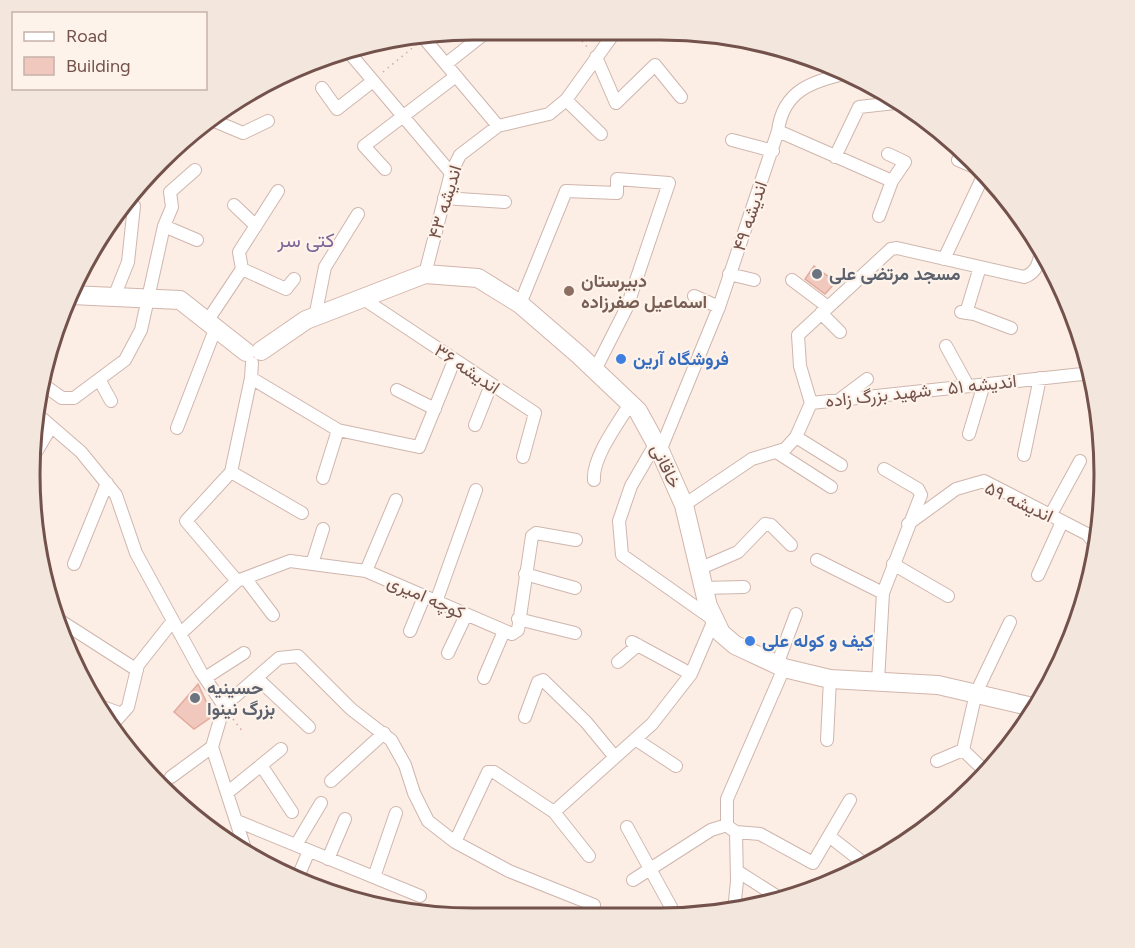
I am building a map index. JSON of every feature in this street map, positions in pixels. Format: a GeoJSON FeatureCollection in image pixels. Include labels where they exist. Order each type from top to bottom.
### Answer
{"type":"FeatureCollection","features":[{"type":"Feature","properties":{"kind":"main road","name":"خاقانی"},"geometry":{"type":"LineString","coordinates":[[253,361],[315,317],[424,274],[478,278],[520,304],[638,411],[658,447],[684,505],[701,568],[703,588],[714,620],[721,633],[735,645],[781,667],[830,679],[938,685],[1027,706]]}},
{"type":"Feature","properties":{"kind":"main road"},"geometry":{"type":"LineString","coordinates":[[79,295],[180,300],[212,323],[253,361]]}},
{"type":"Feature","properties":{"kind":"street"},"geometry":{"type":"LineString","coordinates":[[446,64],[476,40]]}},
{"type":"Feature","properties":{"kind":"street","name":"اندیشه ۴۳"},"geometry":{"type":"LineString","coordinates":[[424,274],[451,172],[460,155],[498,126],[549,114],[566,100],[608,40]]}},
{"type":"Feature","properties":{"kind":"street"},"geometry":{"type":"LineString","coordinates":[[428,43],[498,126]]}},
{"type":"Feature","properties":{"kind":"street"},"geometry":{"type":"LineString","coordinates":[[596,57],[616,103],[655,65],[681,97]]}},
{"type":"Feature","properties":{"kind":"street"},"geometry":{"type":"LineString","coordinates":[[354,58],[451,172]]}},
{"type":"Feature","properties":{"kind":"street"},"geometry":{"type":"LineString","coordinates":[[385,169],[364,147],[456,76]]}},
{"type":"Feature","properties":{"kind":"street","name":"اندیشه ۴۹"},"geometry":{"type":"LineString","coordinates":[[714,620],[622,555],[620,521],[631,486],[658,447],[719,307],[773,151],[780,118],[804,87],[814,81],[834,76]]}},
{"type":"Feature","properties":{"kind":"street"},"geometry":{"type":"LineString","coordinates":[[322,88],[337,109],[373,81]]}},
{"type":"Feature","properties":{"kind":"street"},"geometry":{"type":"LineString","coordinates":[[566,100],[601,134]]}},
{"type":"Feature","properties":{"kind":"street"},"geometry":{"type":"LineString","coordinates":[[835,157],[859,107],[886,104]]}},
{"type":"Feature","properties":{"kind":"street"},"geometry":{"type":"LineString","coordinates":[[220,123],[243,133],[268,121]]}},
{"type":"Feature","properties":{"kind":"street"},"geometry":{"type":"LineString","coordinates":[[778,131],[892,181]]}},
{"type":"Feature","properties":{"kind":"street"},"geometry":{"type":"LineString","coordinates":[[732,140],[773,151]]}},
{"type":"Feature","properties":{"kind":"street"},"geometry":{"type":"LineString","coordinates":[[879,216],[892,181],[905,162],[888,154]]}},
{"type":"Feature","properties":{"kind":"street"},"geometry":{"type":"LineString","coordinates":[[958,160],[962,162]]}},
{"type":"Feature","properties":{"kind":"street"},"geometry":{"type":"LineString","coordinates":[[49,389],[68,400],[100,381],[124,360],[141,330],[164,226],[172,207],[171,189],[195,170]]}},
{"type":"Feature","properties":{"kind":"street"},"geometry":{"type":"LineString","coordinates":[[520,304],[566,191],[617,193],[617,179],[669,183],[627,307],[595,370]]}},
{"type":"Feature","properties":{"kind":"street"},"geometry":{"type":"LineString","coordinates":[[944,258],[981,181]]}},
{"type":"Feature","properties":{"kind":"street"},"geometry":{"type":"LineString","coordinates":[[177,428],[212,323],[242,269],[239,252],[278,191]]}},
{"type":"Feature","properties":{"kind":"street"},"geometry":{"type":"LineString","coordinates":[[444,198],[505,202]]}},
{"type":"Feature","properties":{"kind":"street"},"geometry":{"type":"LineString","coordinates":[[234,205],[256,226]]}},
{"type":"Feature","properties":{"kind":"street"},"geometry":{"type":"LineString","coordinates":[[114,297],[128,262],[134,206]]}},
{"type":"Feature","properties":{"kind":"street"},"geometry":{"type":"LineString","coordinates":[[315,317],[325,267],[358,214]]}},
{"type":"Feature","properties":{"kind":"street"},"geometry":{"type":"LineString","coordinates":[[164,226],[196,240]]}},
{"type":"Feature","properties":{"kind":"street"},"geometry":{"type":"LineString","coordinates":[[811,403],[800,366],[797,341],[801,331],[891,249],[897,248],[1024,277],[1031,275],[1036,269],[1038,261]]}},
{"type":"Feature","properties":{"kind":"street"},"geometry":{"type":"LineString","coordinates":[[980,267],[964,313],[1011,328]]}},
{"type":"Feature","properties":{"kind":"street"},"geometry":{"type":"LineString","coordinates":[[242,269],[286,289],[294,279]]}},
{"type":"Feature","properties":{"kind":"street"},"geometry":{"type":"LineString","coordinates":[[729,274],[754,280]]}},
{"type":"Feature","properties":{"kind":"street"},"geometry":{"type":"LineString","coordinates":[[792,280],[824,310],[840,332]]}},
{"type":"Feature","properties":{"kind":"street"},"geometry":{"type":"LineString","coordinates":[[694,296],[719,307]]}},
{"type":"Feature","properties":{"kind":"street","name":"اندیشه ۳۶"},"geometry":{"type":"LineString","coordinates":[[362,298],[535,413],[523,457]]}},
{"type":"Feature","properties":{"kind":"street"},"geometry":{"type":"LineString","coordinates":[[946,346],[968,386]]}},
{"type":"Feature","properties":{"kind":"street"},"geometry":{"type":"LineString","coordinates":[[273,615],[186,521],[231,472],[253,361],[338,430],[419,447],[454,360]]}},
{"type":"Feature","properties":{"kind":"street","name":"اندیشه ۵۱ - شهید بزرگ زاده"},"geometry":{"type":"LineString","coordinates":[[684,505],[752,459],[778,453],[796,437],[811,403],[1083,374]]}},
{"type":"Feature","properties":{"kind":"street"},"geometry":{"type":"LineString","coordinates":[[1024,455],[1041,378]]}},
{"type":"Feature","properties":{"kind":"street"},"geometry":{"type":"LineString","coordinates":[[838,400],[867,379]]}},
{"type":"Feature","properties":{"kind":"street"},"geometry":{"type":"LineString","coordinates":[[100,381],[111,401]]}},
{"type":"Feature","properties":{"kind":"street"},"geometry":{"type":"LineString","coordinates":[[969,434],[984,384]]}},
{"type":"Feature","properties":{"kind":"street"},"geometry":{"type":"LineString","coordinates":[[475,425],[491,385]]}},
{"type":"Feature","properties":{"kind":"street"},"geometry":{"type":"LineString","coordinates":[[397,390],[435,408]]}},
{"type":"Feature","properties":{"kind":"street"},"geometry":{"type":"LineString","coordinates":[[594,480],[593,473],[612,432],[630,404]]}},
{"type":"Feature","properties":{"kind":"street"},"geometry":{"type":"LineString","coordinates":[[44,421],[81,452],[116,495],[136,553],[172,622],[224,706]]}},
{"type":"Feature","properties":{"kind":"street"},"geometry":{"type":"LineString","coordinates":[[41,444],[51,428]]}},
{"type":"Feature","properties":{"kind":"street"},"geometry":{"type":"LineString","coordinates":[[323,478],[338,430]]}},
{"type":"Feature","properties":{"kind":"street"},"geometry":{"type":"LineString","coordinates":[[796,437],[841,465]]}},
{"type":"Feature","properties":{"kind":"street"},"geometry":{"type":"LineString","coordinates":[[778,453],[831,487]]}},
{"type":"Feature","properties":{"kind":"street"},"geometry":{"type":"LineString","coordinates":[[1050,516],[1080,461]]}},
{"type":"Feature","properties":{"kind":"street"},"geometry":{"type":"LineString","coordinates":[[878,681],[883,592],[920,491],[884,469]]}},
{"type":"Feature","properties":{"kind":"street"},"geometry":{"type":"LineString","coordinates":[[231,472],[302,513]]}},
{"type":"Feature","properties":{"kind":"street","name":"اندیشه ۵۹"},"geometry":{"type":"LineString","coordinates":[[907,525],[956,489],[984,481],[1090,537]]}},
{"type":"Feature","properties":{"kind":"street"},"geometry":{"type":"LineString","coordinates":[[74,564],[107,483]]}},
{"type":"Feature","properties":{"kind":"street"},"geometry":{"type":"LineString","coordinates":[[410,632],[430,599],[476,490]]}},
{"type":"Feature","properties":{"kind":"street"},"geometry":{"type":"LineString","coordinates":[[366,571],[396,500]]}},
{"type":"Feature","properties":{"kind":"street"},"geometry":{"type":"LineString","coordinates":[[1038,575],[1062,522]]}},
{"type":"Feature","properties":{"kind":"street"},"geometry":{"type":"LineString","coordinates":[[701,568],[738,552],[765,524],[771,525],[791,545]]}},
{"type":"Feature","properties":{"kind":"street"},"geometry":{"type":"LineString","coordinates":[[312,564],[324,529]]}},
{"type":"Feature","properties":{"kind":"street"},"geometry":{"type":"LineString","coordinates":[[483,678],[504,631],[515,633],[534,534],[576,540]]}},
{"type":"Feature","properties":{"kind":"street"},"geometry":{"type":"LineString","coordinates":[[817,560],[883,592]]}},
{"type":"Feature","properties":{"kind":"street","name":"کوچه امیری"},"geometry":{"type":"LineString","coordinates":[[241,580],[290,561],[366,571],[504,631]]}},
{"type":"Feature","properties":{"kind":"street"},"geometry":{"type":"LineString","coordinates":[[893,564],[948,596]]}},
{"type":"Feature","properties":{"kind":"street"},"geometry":{"type":"LineString","coordinates":[[525,574],[575,588]]}},
{"type":"Feature","properties":{"kind":"street"},"geometry":{"type":"LineString","coordinates":[[180,634],[241,580]]}},
{"type":"Feature","properties":{"kind":"street"},"geometry":{"type":"LineString","coordinates":[[703,588],[744,587]]}},
{"type":"Feature","properties":{"kind":"street"},"geometry":{"type":"LineString","coordinates":[[735,901],[737,871],[727,799],[781,667],[796,614]]}},
{"type":"Feature","properties":{"kind":"street"},"geometry":{"type":"LineString","coordinates":[[448,653],[466,615]]}},
{"type":"Feature","properties":{"kind":"street"},"geometry":{"type":"LineString","coordinates":[[518,619],[575,633]]}},
{"type":"Feature","properties":{"kind":"street"},"geometry":{"type":"LineString","coordinates":[[554,812],[652,724],[690,674],[714,620]]}},
{"type":"Feature","properties":{"kind":"street"},"geometry":{"type":"LineString","coordinates":[[117,719],[128,707],[138,665],[172,622]]}},
{"type":"Feature","properties":{"kind":"street"},"geometry":{"type":"LineString","coordinates":[[963,750],[976,693],[1010,622]]}},
{"type":"Feature","properties":{"kind":"street"},"geometry":{"type":"LineString","coordinates":[[68,626],[137,670]]}},
{"type":"Feature","properties":{"kind":"street"},"geometry":{"type":"LineString","coordinates":[[618,662],[635,644],[690,674]]}},
{"type":"Feature","properties":{"kind":"street"},"geometry":{"type":"LineString","coordinates":[[205,678],[244,653]]}},
{"type":"Feature","properties":{"kind":"street"},"geometry":{"type":"LineString","coordinates":[[243,840],[212,747],[224,706],[279,658],[298,656],[351,709],[384,733],[405,765],[414,793],[428,822],[455,842],[509,871],[594,905]]}},
{"type":"Feature","properties":{"kind":"street"},"geometry":{"type":"LineString","coordinates":[[257,678],[309,727]]}},
{"type":"Feature","properties":{"kind":"street"},"geometry":{"type":"LineString","coordinates":[[827,740],[830,679]]}},
{"type":"Feature","properties":{"kind":"street"},"geometry":{"type":"LineString","coordinates":[[525,717],[538,682],[543,680],[586,722],[614,756]]}},
{"type":"Feature","properties":{"kind":"street"},"geometry":{"type":"LineString","coordinates":[[111,710],[122,714]]}},
{"type":"Feature","properties":{"kind":"street"},"geometry":{"type":"LineString","coordinates":[[331,781],[384,733]]}},
{"type":"Feature","properties":{"kind":"street"},"geometry":{"type":"LineString","coordinates":[[635,739],[676,766]]}},
{"type":"Feature","properties":{"kind":"street"},"geometry":{"type":"LineString","coordinates":[[171,777],[212,747]]}},
{"type":"Feature","properties":{"kind":"street"},"geometry":{"type":"LineString","coordinates":[[227,792],[281,749]]}},
{"type":"Feature","properties":{"kind":"street"},"geometry":{"type":"LineString","coordinates":[[938,761],[963,750]]}},
{"type":"Feature","properties":{"kind":"street"},"geometry":{"type":"LineString","coordinates":[[963,750],[981,767]]}},
{"type":"Feature","properties":{"kind":"street"},"geometry":{"type":"LineString","coordinates":[[261,765],[292,812]]}},
{"type":"Feature","properties":{"kind":"street"},"geometry":{"type":"LineString","coordinates":[[455,842],[488,772],[494,772],[554,812],[589,856]]}},
{"type":"Feature","properties":{"kind":"street"},"geometry":{"type":"LineString","coordinates":[[633,880],[711,830],[731,829],[760,834],[813,863],[850,800]]}},
{"type":"Feature","properties":{"kind":"street"},"geometry":{"type":"LineString","coordinates":[[296,845],[321,803]]}},
{"type":"Feature","properties":{"kind":"street"},"geometry":{"type":"LineString","coordinates":[[374,877],[396,813]]}},
{"type":"Feature","properties":{"kind":"street"},"geometry":{"type":"LineString","coordinates":[[328,859],[345,819]]}},
{"type":"Feature","properties":{"kind":"street"},"geometry":{"type":"LineString","coordinates":[[237,821],[420,896]]}},
{"type":"Feature","properties":{"kind":"street"},"geometry":{"type":"LineString","coordinates":[[627,827],[671,907]]}},
{"type":"Feature","properties":{"kind":"street"},"geometry":{"type":"LineString","coordinates":[[829,836],[859,860]]}},
{"type":"Feature","properties":{"kind":"street"},"geometry":{"type":"LineString","coordinates":[[300,871],[309,851]]}},
{"type":"Feature","properties":{"kind":"street"},"geometry":{"type":"LineString","coordinates":[[737,871],[772,893]]}},
{"type":"Feature","properties":{"kind":"path"},"geometry":{"type":"LineString","coordinates":[[581,40],[596,57]]}},
{"type":"Feature","properties":{"kind":"path"},"geometry":{"type":"LineString","coordinates":[[373,81],[417,44]]}},
{"type":"Feature","properties":{"kind":"path"},"geometry":{"type":"LineString","coordinates":[[224,706],[243,732]]}},
{"type":"Feature","properties":{"kind":"building","name":"مسجد مرتضی علی"},"geometry":{"type":"Polygon","coordinates":[[[814,266],[836,282],[825,294],[805,279],[814,266]]]}},
{"type":"Feature","properties":{"kind":"building","name":"حسینیه بزرگ نینوا"},"geometry":{"type":"Polygon","coordinates":[[[198,684],[213,716],[194,729],[174,712],[198,684]]]}},
{"type":"Feature","properties":{"kind":"place","name":"مسجد مرتضی علی"},"geometry":{"type":"Point","coordinates":[817,274]}},
{"type":"Feature","properties":{"kind":"place","name":"دبیرستان اسماعیل صفرزاده"},"geometry":{"type":"Point","coordinates":[569,291]}},
{"type":"Feature","properties":{"kind":"place","name":"فروشگاه آرین"},"geometry":{"type":"Point","coordinates":[621,359]}},
{"type":"Feature","properties":{"kind":"place","name":"کیف و کوله علی"},"geometry":{"type":"Point","coordinates":[750,641]}},
{"type":"Feature","properties":{"kind":"place","name":"حسینیه بزرگ نینوا"},"geometry":{"type":"Point","coordinates":[195,698]}},
{"type":"Feature","properties":{"kind":"district","name":"کتی سر"},"geometry":{"type":"Point","coordinates":[306,240]}}]}
